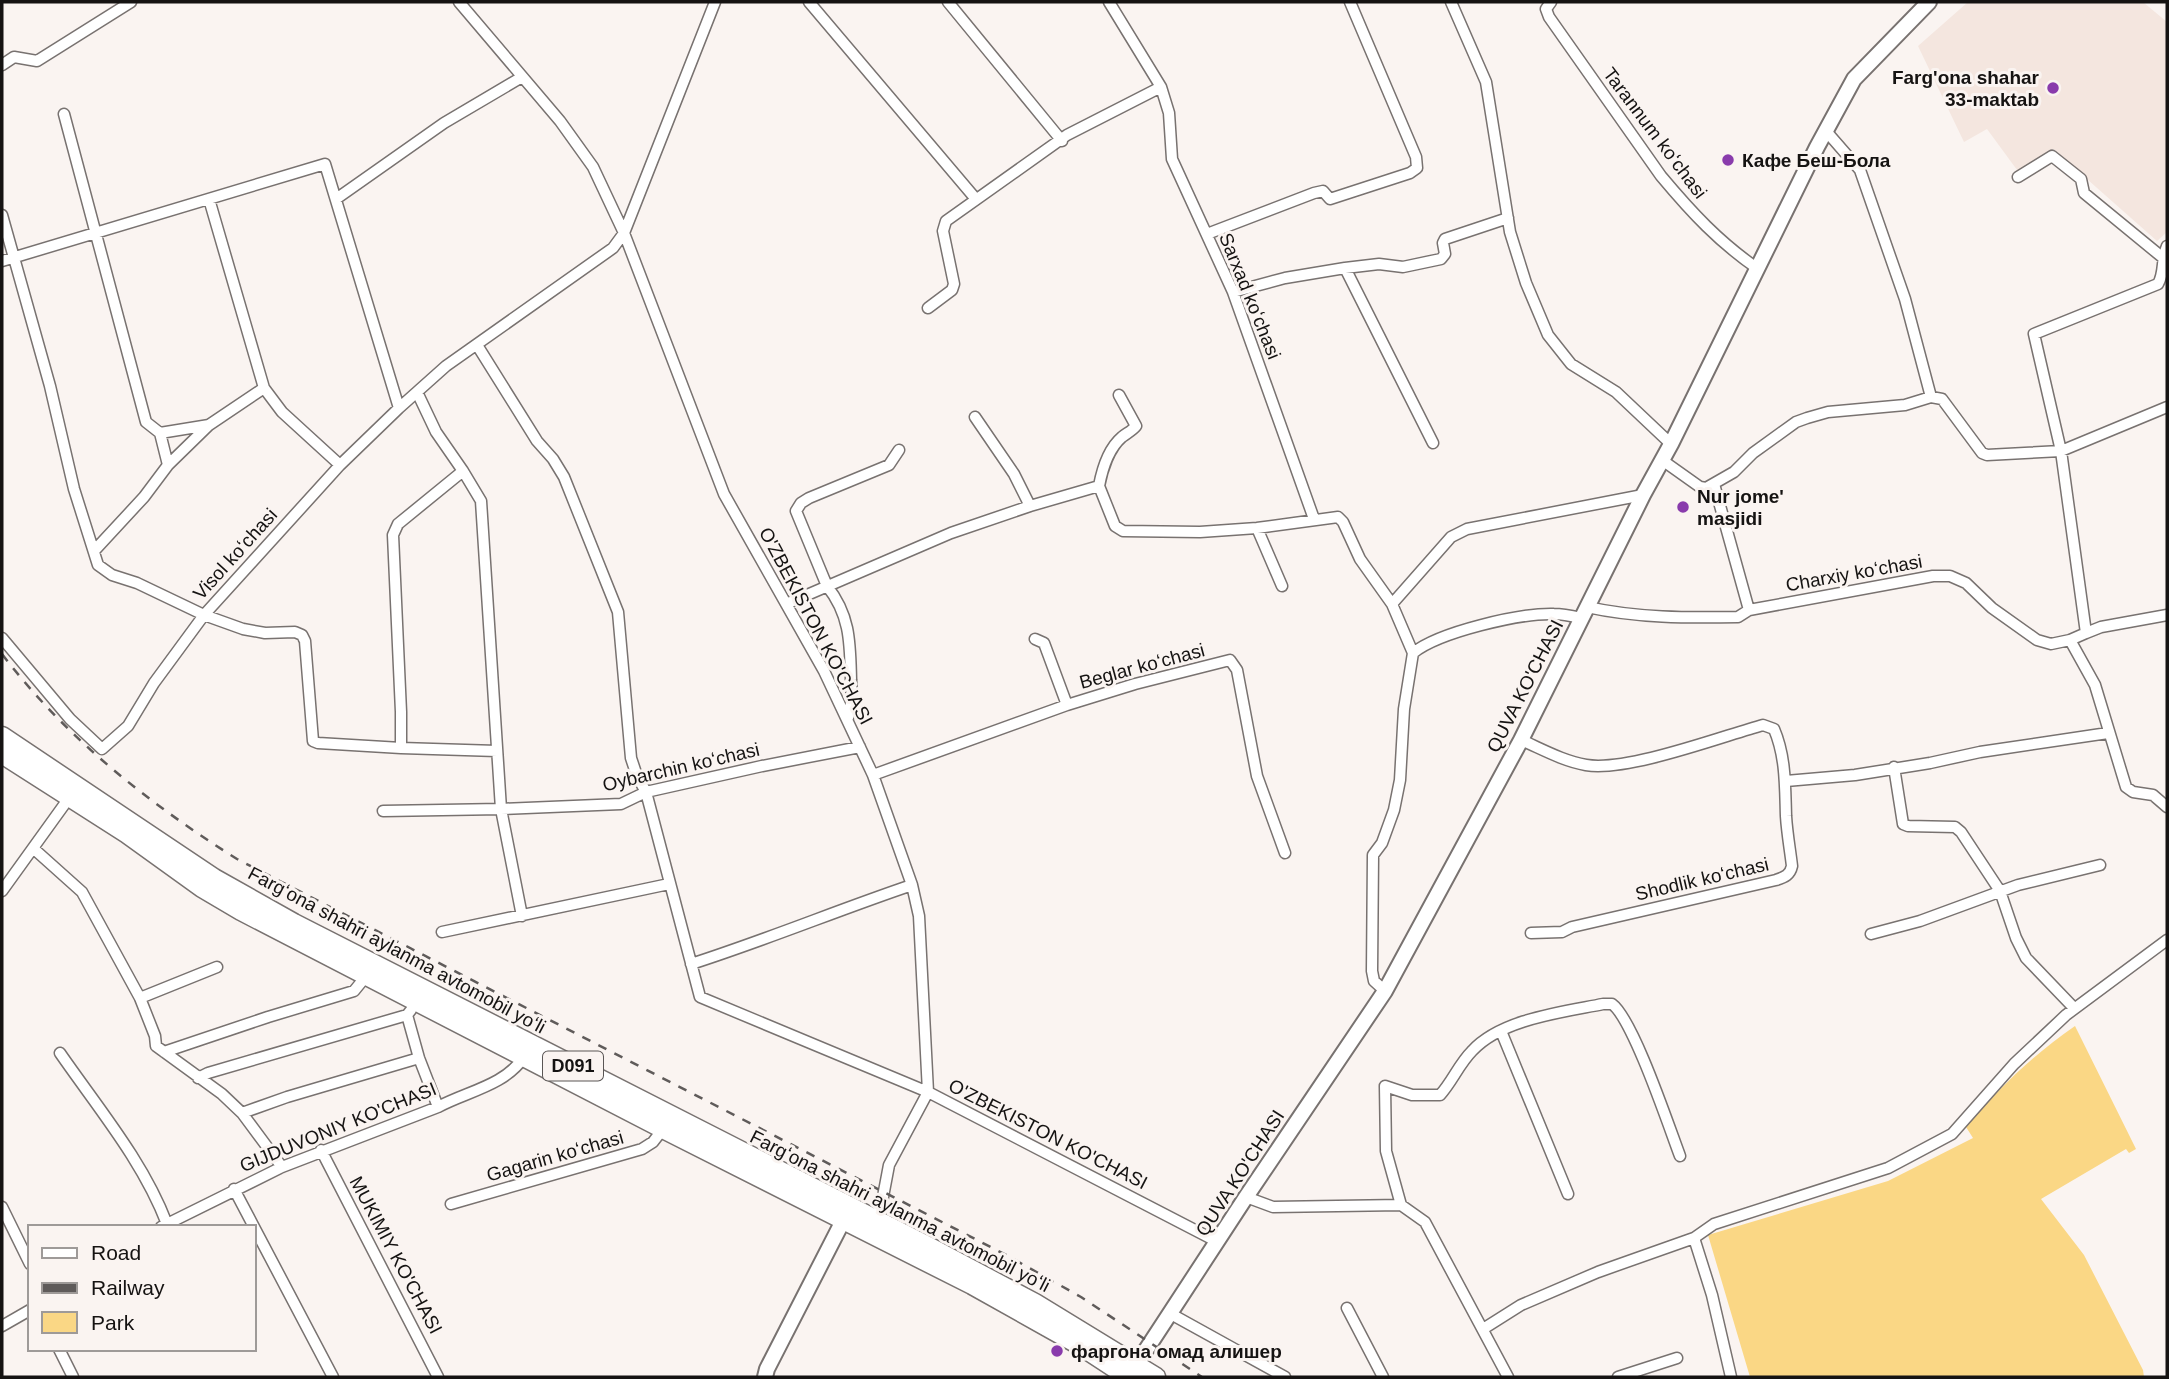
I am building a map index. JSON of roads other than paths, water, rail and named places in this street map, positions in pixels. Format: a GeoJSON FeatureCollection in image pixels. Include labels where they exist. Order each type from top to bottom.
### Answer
{"type":"FeatureCollection","features":[{"type":"Feature","properties":{"kind":"highway","name":"Fargʻona shahri aylanma avtomobil yoʻli"},"geometry":{"type":"LineString","coordinates":[[2,736],[13,756],[69,798],[127,834],[202,888],[241,911],[366,975],[413,1008],[524,1057],[663,1129],[846,1214],[875,1219],[1035,1303],[1131,1373]]}},
{"type":"Feature","properties":{"kind":"highway","name":"Fargʻona shahri aylanma avtomobil yoʻli"},"geometry":{"type":"LineString","coordinates":[[13,756],[214,878],[294,923],[846,1214],[1131,1373],[1156,1377]]}},
{"type":"Feature","properties":{"kind":"main road","name":"QUVA KO'CHASI"},"geometry":{"type":"LineString","coordinates":[[1131,1373],[1385,991],[1521,740],[1854,79],[1930,2]]}},
{"type":"Feature","properties":{"kind":"main road"},"geometry":{"type":"LineString","coordinates":[[765,1377],[846,1214]]}},
{"type":"Feature","properties":{"kind":"street"},"geometry":{"type":"LineString","coordinates":[[2,65],[14,57],[34,62],[41,59],[131,2]]}},
{"type":"Feature","properties":{"kind":"street","name":"O'ZBEKISTON KO'CHASI"},"geometry":{"type":"LineString","coordinates":[[459,2],[568,131],[593,167],[625,233],[724,494],[824,671],[873,775],[912,885],[919,916],[928,1092],[1218,1242]]}},
{"type":"Feature","properties":{"kind":"street"},"geometry":{"type":"LineString","coordinates":[[625,233],[715,2]]}},
{"type":"Feature","properties":{"kind":"street"},"geometry":{"type":"LineString","coordinates":[[809,2],[975,198]]}},
{"type":"Feature","properties":{"kind":"street"},"geometry":{"type":"LineString","coordinates":[[948,2],[1062,141]]}},
{"type":"Feature","properties":{"kind":"street","name":"Sarxad koʻchasi"},"geometry":{"type":"LineString","coordinates":[[1109,2],[1161,87],[1169,113],[1172,159],[1233,292],[1314,519]]}},
{"type":"Feature","properties":{"kind":"street"},"geometry":{"type":"LineString","coordinates":[[1207,234],[1314,193],[1323,191],[1330,199],[1410,173],[1417,168],[1416,158],[1350,2]]}},
{"type":"Feature","properties":{"kind":"street"},"geometry":{"type":"LineString","coordinates":[[1451,2],[1486,82],[1510,232],[1526,283],[1548,335],[1571,364],[1616,392],[1671,444]]}},
{"type":"Feature","properties":{"kind":"street","name":"Tarannum koʻchasi"},"geometry":{"type":"LineString","coordinates":[[1551,2],[1546,9],[1549,17],[1661,176],[1727,247],[1758,269]]}},
{"type":"Feature","properties":{"kind":"street"},"geometry":{"type":"LineString","coordinates":[[336,199],[444,123],[522,77]]}},
{"type":"Feature","properties":{"kind":"street"},"geometry":{"type":"LineString","coordinates":[[928,308],[952,290],[954,284],[943,232],[946,221],[1067,135],[1161,87]]}},
{"type":"Feature","properties":{"kind":"street"},"geometry":{"type":"LineString","coordinates":[[64,114],[146,422],[160,432],[168,465]]}},
{"type":"Feature","properties":{"kind":"street"},"geometry":{"type":"LineString","coordinates":[[1826,131],[1860,170],[1905,299],[1931,397]]}},
{"type":"Feature","properties":{"kind":"street"},"geometry":{"type":"LineString","coordinates":[[2018,177],[2043,159],[2055,157],[2081,179],[2084,193],[2162,257]]}},
{"type":"Feature","properties":{"kind":"street"},"geometry":{"type":"LineString","coordinates":[[2,261],[326,164],[399,408]]}},
{"type":"Feature","properties":{"kind":"street"},"geometry":{"type":"LineString","coordinates":[[209,199],[264,388],[282,412],[340,465]]}},
{"type":"Feature","properties":{"kind":"street","name":"Visol koʻchasi"},"geometry":{"type":"LineString","coordinates":[[2,215],[50,386],[74,489],[99,565],[112,575],[137,583],[204,615],[340,465],[399,408],[446,366],[613,248],[625,233]]}},
{"type":"Feature","properties":{"kind":"street"},"geometry":{"type":"LineString","coordinates":[[1233,292],[1285,278],[1345,268],[1378,264],[1403,267],[1441,259],[1445,254],[1443,243],[1449,237],[1508,218]]}},
{"type":"Feature","properties":{"kind":"street"},"geometry":{"type":"LineString","coordinates":[[2086,633],[2061,451],[2034,334],[2158,284],[2161,279],[2162,257],[2167,246]]}},
{"type":"Feature","properties":{"kind":"street"},"geometry":{"type":"LineString","coordinates":[[1345,268],[1433,443]]}},
{"type":"Feature","properties":{"kind":"street"},"geometry":{"type":"LineString","coordinates":[[477,345],[537,441],[564,477],[610,592],[621,625],[631,758],[646,792],[700,997],[928,1092],[889,1165],[882,1202],[875,1219]]}},
{"type":"Feature","properties":{"kind":"street"},"geometry":{"type":"LineString","coordinates":[[94,551],[144,497],[168,465],[209,425],[264,388]]}},
{"type":"Feature","properties":{"kind":"street"},"geometry":{"type":"LineString","coordinates":[[417,392],[436,432],[481,501],[501,809],[522,916]]}},
{"type":"Feature","properties":{"kind":"street"},"geometry":{"type":"LineString","coordinates":[[1119,395],[1136,426],[1120,438],[1113,449],[1102,471],[1099,486],[1113,523],[1119,531],[1200,532],[1256,528],[1333,516],[1341,519],[1360,559],[1392,604],[1413,653],[1404,709],[1400,780],[1394,810],[1382,843],[1373,855],[1371,877],[1374,906],[1372,971],[1374,981],[1385,991]]}},
{"type":"Feature","properties":{"kind":"street"},"geometry":{"type":"LineString","coordinates":[[1662,460],[1700,487],[1706,488],[1734,472],[1753,453],[1796,422],[1828,412],[1905,405],[1931,397],[1942,399],[1985,455],[2061,451],[2167,407]]}},
{"type":"Feature","properties":{"kind":"street"},"geometry":{"type":"LineString","coordinates":[[975,417],[1014,474],[1030,506]]}},
{"type":"Feature","properties":{"kind":"street"},"geometry":{"type":"LineString","coordinates":[[160,432],[209,425]]}},
{"type":"Feature","properties":{"kind":"street"},"geometry":{"type":"LineString","coordinates":[[848,718],[853,701],[851,640],[834,595],[827,586],[797,517],[797,508],[809,498],[889,465],[899,450]]}},
{"type":"Feature","properties":{"kind":"street"},"geometry":{"type":"LineString","coordinates":[[401,748],[393,535],[398,524],[463,471]]}},
{"type":"Feature","properties":{"kind":"street"},"geometry":{"type":"LineString","coordinates":[[1714,484],[1749,610]]}},
{"type":"Feature","properties":{"kind":"street"},"geometry":{"type":"LineString","coordinates":[[786,604],[951,533],[1099,486]]}},
{"type":"Feature","properties":{"kind":"street"},"geometry":{"type":"LineString","coordinates":[[1392,604],[1458,532],[1643,495]]}},
{"type":"Feature","properties":{"kind":"street"},"geometry":{"type":"LineString","coordinates":[[1256,528],[1282,586]]}},
{"type":"Feature","properties":{"kind":"street","name":"Charxiy koʻchasi"},"geometry":{"type":"LineString","coordinates":[[1413,653],[1420,647],[1487,624],[1554,614],[1584,612],[1662,618],[1738,617],[1749,610],[1933,576],[1950,576],[1966,583],[1993,608],[2037,640],[2051,644],[2070,640]]}},
{"type":"Feature","properties":{"kind":"street"},"geometry":{"type":"LineString","coordinates":[[2167,614],[2101,627],[2070,640],[2092,679],[2127,789],[2153,795],[2167,807]]}},
{"type":"Feature","properties":{"kind":"street"},"geometry":{"type":"LineString","coordinates":[[2,638],[71,719],[102,749],[128,726],[154,682],[204,615],[243,629],[265,633],[295,632],[302,635],[305,641],[313,741],[401,748],[497,751]]}},
{"type":"Feature","properties":{"kind":"street"},"geometry":{"type":"LineString","coordinates":[[1035,639],[1044,643],[1067,705]]}},
{"type":"Feature","properties":{"kind":"street","name":"Beglar koʻchasi"},"geometry":{"type":"LineString","coordinates":[[873,775],[1067,705],[1135,684],[1224,661],[1233,662],[1237,670],[1257,776],[1285,853]]}},
{"type":"Feature","properties":{"kind":"street","name":"Shodlik koʻchasi"},"geometry":{"type":"LineString","coordinates":[[1521,740],[1564,759],[1604,766],[1639,761],[1763,725],[1774,729],[1779,741],[1786,781],[1786,818],[1792,866],[1787,876],[1572,927],[1562,932],[1531,933]]}},
{"type":"Feature","properties":{"kind":"street"},"geometry":{"type":"LineString","coordinates":[[1786,781],[1855,775],[2108,733]]}},
{"type":"Feature","properties":{"kind":"street","name":"Oybarchin koʻchasi"},"geometry":{"type":"LineString","coordinates":[[383,811],[621,804],[646,792],[860,747]]}},
{"type":"Feature","properties":{"kind":"street"},"geometry":{"type":"LineString","coordinates":[[1894,767],[1903,824],[1958,829],[2000,891],[2026,958],[2074,1008]]}},
{"type":"Feature","properties":{"kind":"street"},"geometry":{"type":"LineString","coordinates":[[2,891],[69,798]]}},
{"type":"Feature","properties":{"kind":"street"},"geometry":{"type":"LineString","coordinates":[[34,849],[82,892],[140,998],[155,1036],[156,1046],[222,1094],[242,1113],[282,1167]]}},
{"type":"Feature","properties":{"kind":"street"},"geometry":{"type":"LineString","coordinates":[[1871,934],[1920,921],[2000,891],[2100,865]]}},
{"type":"Feature","properties":{"kind":"street"},"geometry":{"type":"LineString","coordinates":[[442,932],[669,884]]}},
{"type":"Feature","properties":{"kind":"street"},"geometry":{"type":"LineString","coordinates":[[691,964],[762,941],[912,885]]}},
{"type":"Feature","properties":{"kind":"street"},"geometry":{"type":"LineString","coordinates":[[1483,1329],[1521,1305],[1598,1272],[1694,1238],[1714,1224],[1888,1168],[1952,1134],[2014,1064],[2074,1008],[2167,940]]}},
{"type":"Feature","properties":{"kind":"street"},"geometry":{"type":"LineString","coordinates":[[140,998],[217,967]]}},
{"type":"Feature","properties":{"kind":"street"},"geometry":{"type":"LineString","coordinates":[[164,1052],[354,991],[366,975]]}},
{"type":"Feature","properties":{"kind":"street"},"geometry":{"type":"LineString","coordinates":[[1401,1205],[1386,1151],[1385,1086],[1412,1095],[1440,1095],[1472,1051],[1493,1033],[1546,1016],[1603,1004],[1616,1007],[1646,1067],[1680,1156]]}},
{"type":"Feature","properties":{"kind":"street"},"geometry":{"type":"LineString","coordinates":[[198,1077],[413,1008],[419,1058],[438,1107]]}},
{"type":"Feature","properties":{"kind":"street"},"geometry":{"type":"LineString","coordinates":[[1501,1031],[1568,1194]]}},
{"type":"Feature","properties":{"kind":"street"},"geometry":{"type":"LineString","coordinates":[[60,1053],[143,1173],[156,1196],[164,1225]]}},
{"type":"Feature","properties":{"kind":"street","name":"GIJDUVONIY KO'CHASI"},"geometry":{"type":"LineString","coordinates":[[164,1225],[234,1189],[321,1150],[438,1107],[506,1077],[524,1057]]}},
{"type":"Feature","properties":{"kind":"street"},"geometry":{"type":"LineString","coordinates":[[242,1113],[419,1058]]}},
{"type":"Feature","properties":{"kind":"street","name":"Gagarin koʻchasi"},"geometry":{"type":"LineString","coordinates":[[451,1204],[642,1149],[653,1142],[663,1129]]}},
{"type":"Feature","properties":{"kind":"street","name":"MUKIMIY KO'CHASI"},"geometry":{"type":"LineString","coordinates":[[321,1150],[438,1377]]}},
{"type":"Feature","properties":{"kind":"street"},"geometry":{"type":"LineString","coordinates":[[234,1189],[253,1225]]}},
{"type":"Feature","properties":{"kind":"street"},"geometry":{"type":"LineString","coordinates":[[1246,1197],[1273,1207],[1401,1205],[1426,1222],[1508,1377]]}},
{"type":"Feature","properties":{"kind":"street"},"geometry":{"type":"LineString","coordinates":[[2,1207],[28,1260]]}},
{"type":"Feature","properties":{"kind":"street"},"geometry":{"type":"LineString","coordinates":[[256,1231],[334,1377]]}},
{"type":"Feature","properties":{"kind":"street"},"geometry":{"type":"LineString","coordinates":[[1694,1238],[1712,1295],[1731,1377]]}},
{"type":"Feature","properties":{"kind":"street"},"geometry":{"type":"LineString","coordinates":[[1347,1308],[1383,1377]]}},
{"type":"Feature","properties":{"kind":"street"},"geometry":{"type":"LineString","coordinates":[[2,1326],[28,1311]]}},
{"type":"Feature","properties":{"kind":"street"},"geometry":{"type":"LineString","coordinates":[[1171,1314],[1285,1377]]}},
{"type":"Feature","properties":{"kind":"street"},"geometry":{"type":"LineString","coordinates":[[60,1351],[73,1377]]}},
{"type":"Feature","properties":{"kind":"street"},"geometry":{"type":"LineString","coordinates":[[1618,1377],[1677,1358]]}},
{"type":"Feature","properties":{"kind":"railway"},"geometry":{"type":"LineString","coordinates":[[2,654],[53,714],[110,767],[140,792],[237,859],[1008,1256],[1081,1297],[1202,1377]]}},
{"type":"Feature","properties":{"kind":"place","name":"Farg'ona shahar 33-maktab"},"geometry":{"type":"Point","coordinates":[2053,88]}},
{"type":"Feature","properties":{"kind":"place","name":"Кафе Беш-Бола"},"geometry":{"type":"Point","coordinates":[1728,160]}},
{"type":"Feature","properties":{"kind":"place","name":"Nur jome' masjidi"},"geometry":{"type":"Point","coordinates":[1683,507]}},
{"type":"Feature","properties":{"kind":"place","name":"фаргона омад алишер"},"geometry":{"type":"Point","coordinates":[1057,1351]}}]}
